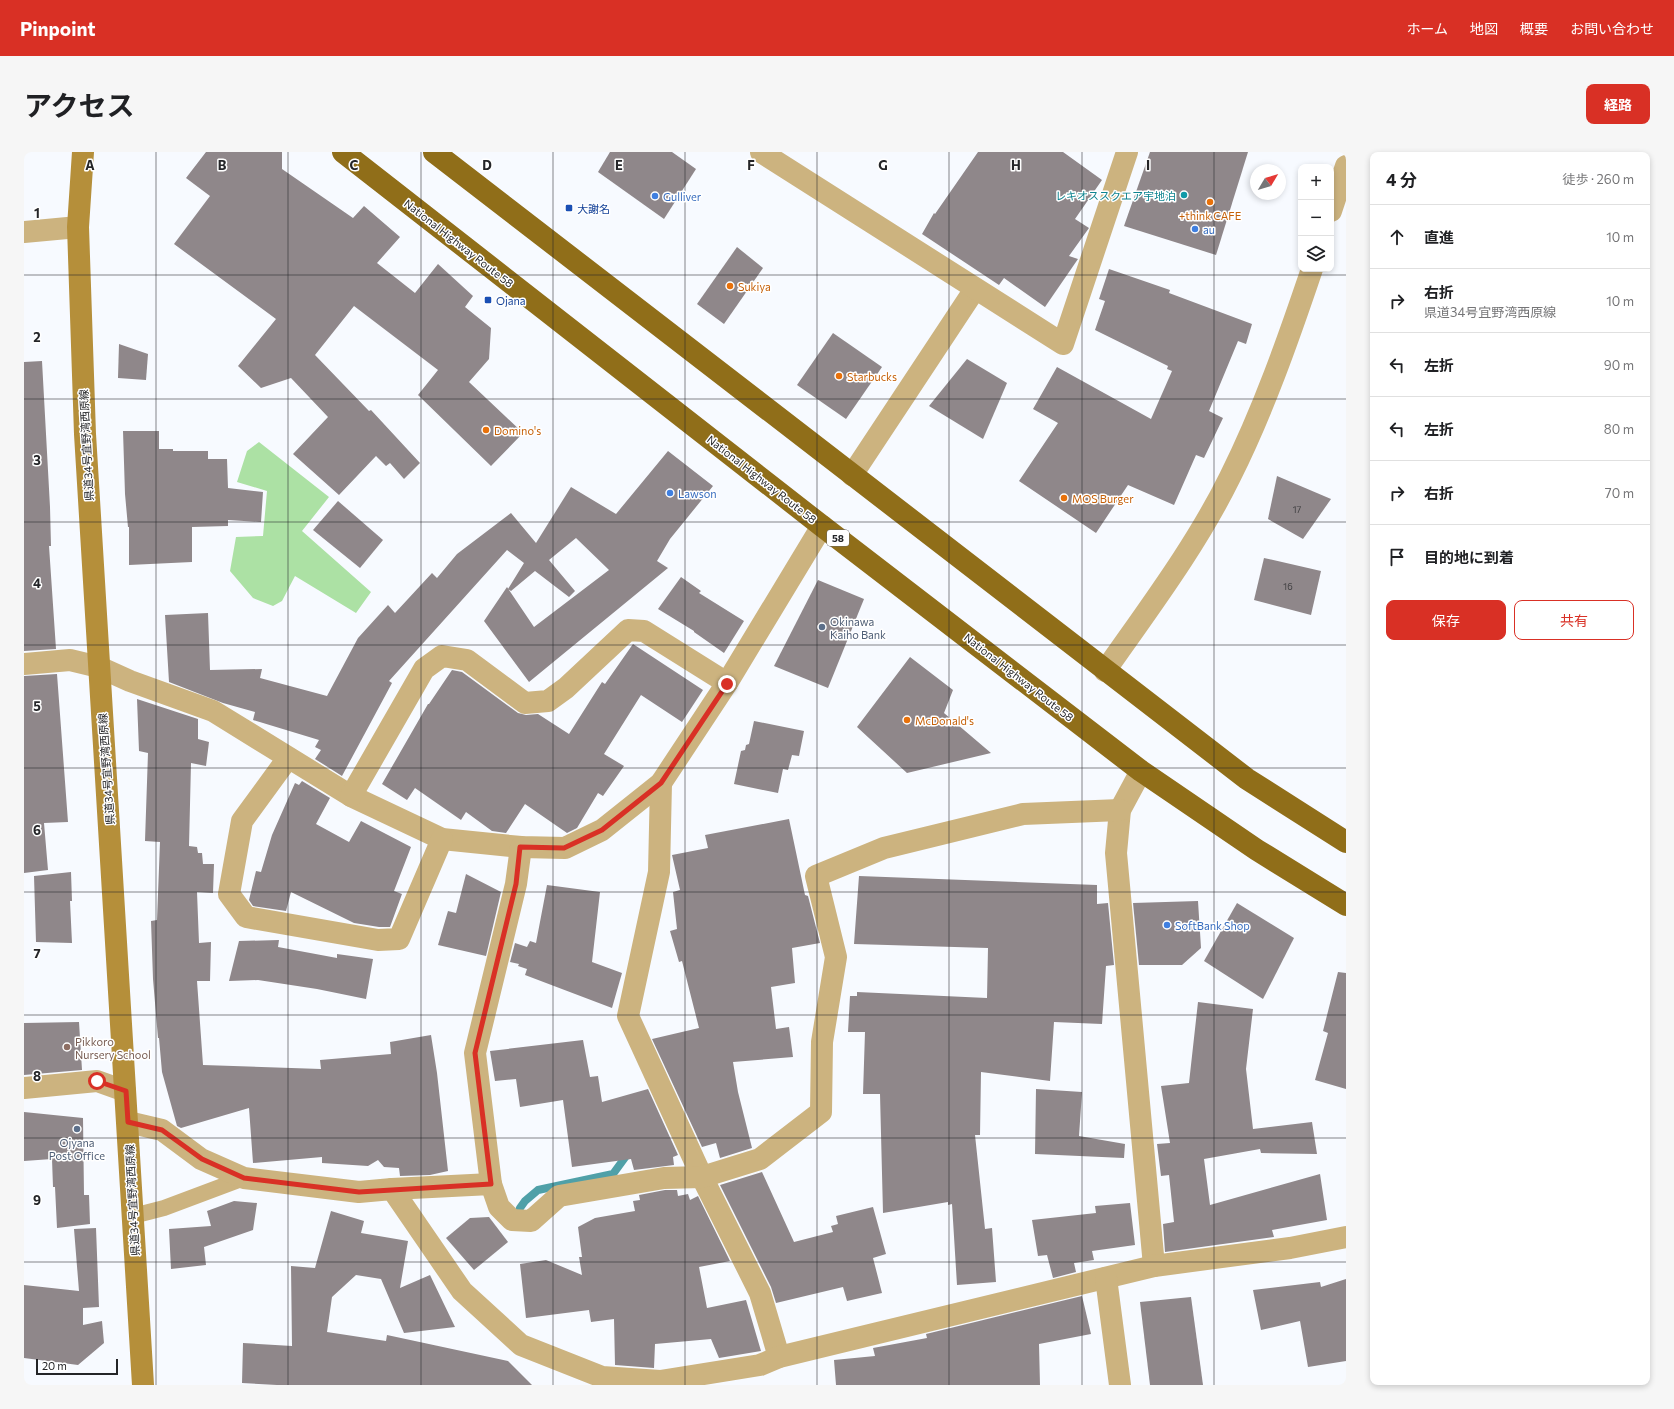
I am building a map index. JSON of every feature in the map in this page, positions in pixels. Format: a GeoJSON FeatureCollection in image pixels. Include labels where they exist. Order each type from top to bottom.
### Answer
{"type":"FeatureCollection","features":[{"type":"Feature","properties":{"kind":"highway","name":"National Highway Route 58"},"geometry":{"type":"LineString","coordinates":[[343,152],[822,526],[1141,771],[1256,850],[1346,905]]}},
{"type":"Feature","properties":{"kind":"highway"},"geometry":{"type":"LineString","coordinates":[[434,152],[1247,779],[1346,842]]}},
{"type":"Feature","properties":{"kind":"main road","name":"県道34号宜野湾西原線"},"geometry":{"type":"LineString","coordinates":[[83,152],[78,227],[85,434],[143,1385]]}},
{"type":"Feature","properties":{"kind":"street"},"geometry":{"type":"LineString","coordinates":[[761,152],[1063,344],[1125,153]]}},
{"type":"Feature","properties":{"kind":"street"},"geometry":{"type":"LineString","coordinates":[[1334,202],[1346,166]]}},
{"type":"Feature","properties":{"kind":"street"},"geometry":{"type":"LineString","coordinates":[[24,232],[78,227]]}},
{"type":"Feature","properties":{"kind":"street"},"geometry":{"type":"LineString","coordinates":[[1105,671],[1187,552],[1230,478],[1257,418],[1292,330],[1311,272]]}},
{"type":"Feature","properties":{"kind":"street"},"geometry":{"type":"LineString","coordinates":[[852,475],[975,289]]}},
{"type":"Feature","properties":{"kind":"street"},"geometry":{"type":"LineString","coordinates":[[24,664],[70,660],[99,667],[130,681],[213,711],[351,796],[442,839],[520,847],[564,848],[602,830],[661,783],[727,684],[822,526]]}},
{"type":"Feature","properties":{"kind":"street"},"geometry":{"type":"LineString","coordinates":[[351,796],[424,669],[442,656],[467,660],[525,703],[548,700],[566,688],[628,630],[644,631],[727,684]]}},
{"type":"Feature","properties":{"kind":"street"},"geometry":{"type":"LineString","coordinates":[[288,758],[242,821],[229,894],[246,917],[378,940],[399,939],[442,839]]}},
{"type":"Feature","properties":{"kind":"street"},"geometry":{"type":"LineString","coordinates":[[1141,771],[1120,810],[1116,853],[1154,1266]]}},
{"type":"Feature","properties":{"kind":"street"},"geometry":{"type":"LineString","coordinates":[[661,783],[659,872],[628,1016],[702,1177],[760,1293],[779,1357]]}},
{"type":"Feature","properties":{"kind":"street"},"geometry":{"type":"LineString","coordinates":[[520,847],[516,884],[475,1053],[491,1184],[499,1207],[512,1220],[531,1221],[559,1196],[664,1178],[702,1177],[760,1159],[821,1112],[822,1042],[836,957],[816,876],[884,848],[1023,814],[1120,810]]}},
{"type":"Feature","properties":{"kind":"street"},"geometry":{"type":"LineString","coordinates":[[24,1088],[97,1081],[126,1091]]}},
{"type":"Feature","properties":{"kind":"street"},"geometry":{"type":"LineString","coordinates":[[128,1122],[162,1130],[202,1159],[244,1178],[359,1192],[491,1184]]}},
{"type":"Feature","properties":{"kind":"street"},"geometry":{"type":"LineString","coordinates":[[392,1189],[462,1291],[521,1345],[602,1377],[660,1381],[760,1365],[779,1357],[1154,1266],[1290,1248],[1346,1237]]}},
{"type":"Feature","properties":{"kind":"street"},"geometry":{"type":"LineString","coordinates":[[1106,1278],[1120,1385]]}},
{"type":"Feature","properties":{"kind":"lane"},"geometry":{"type":"LineString","coordinates":[[133,1216],[164,1208],[244,1178]]}},
{"type":"Feature","properties":{"kind":"green space"},"geometry":{"type":"Polygon","coordinates":[[[259,442],[329,497],[302,531],[371,592],[356,613],[295,576],[282,601],[273,606],[253,598],[230,571],[236,537],[263,536],[267,491],[237,482],[247,451],[259,442]]]}},
{"type":"Feature","properties":{"kind":"building"},"geometry":{"type":"Polygon","coordinates":[[[206,152],[282,152],[282,169],[353,218],[364,206],[400,237],[377,263],[415,293],[438,264],[473,296],[465,307],[491,328],[489,359],[469,382],[523,433],[491,466],[418,395],[438,370],[354,306],[315,355],[369,411],[371,410],[420,463],[404,479],[390,463],[386,466],[376,456],[339,495],[293,454],[328,417],[291,378],[261,388],[238,366],[276,319],[174,244],[210,196],[186,178],[206,152]]]}},
{"type":"Feature","properties":{"kind":"building","name":"Gulliver"},"geometry":{"type":"Polygon","coordinates":[[[610,152],[672,152],[696,169],[664,219],[598,172],[610,152]]]}},
{"type":"Feature","properties":{"kind":"building"},"geometry":{"type":"Polygon","coordinates":[[[978,152],[1063,152],[1102,180],[1075,219],[1089,228],[1069,256],[1078,259],[1045,307],[1004,278],[999,285],[922,234],[934,213],[935,214],[978,152]]]}},
{"type":"Feature","properties":{"kind":"building","name":"レキオススクエア宇地泊"},"geometry":{"type":"Polygon","coordinates":[[[1150,152],[1248,152],[1216,255],[1124,226],[1150,152]]]}},
{"type":"Feature","properties":{"kind":"building","name":"Sukiya"},"geometry":{"type":"Polygon","coordinates":[[[737,247],[763,268],[724,324],[697,304],[737,247]]]}},
{"type":"Feature","properties":{"kind":"building"},"geometry":{"type":"Polygon","coordinates":[[[1109,269],[1170,290],[1169,293],[1252,324],[1246,344],[1238,341],[1209,411],[1223,418],[1204,458],[1196,455],[1174,505],[1128,485],[1096,533],[1019,481],[1058,423],[1033,409],[1057,367],[1151,419],[1172,371],[1167,369],[1168,366],[1095,330],[1105,301],[1099,299],[1109,269]]]}},
{"type":"Feature","properties":{"kind":"building","name":"Starbucks"},"geometry":{"type":"Polygon","coordinates":[[[833,333],[882,367],[846,419],[797,385],[833,333]]]}},
{"type":"Feature","properties":{"kind":"building"},"geometry":{"type":"Polygon","coordinates":[[[119,344],[148,354],[146,380],[118,378],[119,344]]]}},
{"type":"Feature","properties":{"kind":"building"},"geometry":{"type":"Polygon","coordinates":[[[967,359],[1007,383],[983,439],[929,406],[967,359]]]}},
{"type":"Feature","properties":{"kind":"building"},"geometry":{"type":"Polygon","coordinates":[[[42,361],[50,507],[51,546],[49,546],[56,649],[24,651],[24,362],[42,361]]]}},
{"type":"Feature","properties":{"kind":"building"},"geometry":{"type":"Polygon","coordinates":[[[123,431],[159,431],[159,449],[173,449],[173,451],[208,451],[208,459],[227,459],[228,488],[263,492],[261,522],[228,520],[228,526],[192,527],[192,562],[129,565],[129,527],[125,494],[123,431]]]}},
{"type":"Feature","properties":{"kind":"building"},"geometry":{"type":"Polygon","coordinates":[[[668,451],[713,486],[670,539],[657,561],[668,568],[529,682],[484,621],[507,587],[508,589],[524,563],[507,550],[389,681],[392,683],[342,776],[315,759],[321,750],[315,747],[319,740],[253,720],[255,712],[223,703],[169,682],[165,615],[208,613],[210,670],[262,669],[260,678],[327,696],[358,638],[388,605],[395,613],[432,573],[437,578],[457,554],[511,513],[536,543],[571,487],[616,514],[668,451]],[[576,538],[549,560],[575,591],[569,597],[535,571],[511,591],[509,589],[534,627],[609,570],[576,538]]]}},
{"type":"Feature","properties":{"kind":"building"},"geometry":{"type":"Polygon","coordinates":[[[1277,476],[1331,499],[1303,539],[1268,519],[1277,476]]]}},
{"type":"Feature","properties":{"kind":"building"},"geometry":{"type":"Polygon","coordinates":[[[338,501],[383,540],[360,568],[313,530],[338,501]]]}},
{"type":"Feature","properties":{"kind":"building"},"geometry":{"type":"Polygon","coordinates":[[[1264,558],[1321,571],[1311,615],[1254,600],[1264,558]]]}},
{"type":"Feature","properties":{"kind":"building"},"geometry":{"type":"Polygon","coordinates":[[[681,577],[701,591],[699,593],[744,621],[724,653],[694,631],[658,609],[681,577]]]}},
{"type":"Feature","properties":{"kind":"building"},"geometry":{"type":"Polygon","coordinates":[[[818,580],[864,599],[828,688],[774,666],[818,580]]]}},
{"type":"Feature","properties":{"kind":"building"},"geometry":{"type":"Polygon","coordinates":[[[633,644],[703,690],[682,722],[641,695],[604,754],[624,766],[603,796],[598,793],[577,828],[567,833],[525,804],[506,833],[492,831],[466,812],[461,820],[415,788],[407,800],[382,784],[428,704],[452,670],[462,672],[518,713],[526,715],[538,714],[569,734],[602,682],[605,684],[633,644]]]}},
{"type":"Feature","properties":{"kind":"building","name":"McDonald's"},"geometry":{"type":"Polygon","coordinates":[[[910,657],[953,690],[944,713],[991,753],[907,773],[857,727],[910,657]]]}},
{"type":"Feature","properties":{"kind":"building"},"geometry":{"type":"Polygon","coordinates":[[[57,674],[68,822],[44,823],[48,870],[24,873],[24,676],[57,674]]]}},
{"type":"Feature","properties":{"kind":"building"},"geometry":{"type":"Polygon","coordinates":[[[137,699],[198,719],[198,739],[209,742],[206,766],[191,763],[189,846],[197,847],[198,853],[202,853],[203,864],[214,864],[213,893],[197,892],[199,943],[211,942],[210,981],[197,981],[203,1065],[321,1069],[320,1060],[391,1054],[390,1042],[431,1035],[437,1073],[448,1171],[430,1175],[400,1176],[399,1168],[384,1167],[378,1160],[368,1166],[322,1163],[322,1157],[253,1163],[249,1108],[181,1128],[177,1126],[162,1072],[158,1038],[153,979],[151,921],[157,920],[160,842],[145,841],[148,753],[139,751],[137,699]]]}},
{"type":"Feature","properties":{"kind":"building"},"geometry":{"type":"Polygon","coordinates":[[[754,721],[804,731],[799,756],[792,755],[788,770],[783,769],[778,793],[734,784],[741,751],[745,750],[746,745],[749,744],[754,721]]]}},
{"type":"Feature","properties":{"kind":"building"},"geometry":{"type":"Polygon","coordinates":[[[302,781],[330,798],[316,824],[349,842],[361,821],[411,847],[394,891],[402,894],[390,927],[379,927],[354,923],[291,892],[286,911],[253,906],[249,900],[256,871],[261,872],[272,835],[295,783],[299,785],[302,781]]]}},
{"type":"Feature","properties":{"kind":"building"},"geometry":{"type":"Polygon","coordinates":[[[789,819],[805,895],[808,896],[820,943],[792,948],[795,983],[771,987],[776,1029],[789,1027],[793,1057],[733,1062],[738,1092],[752,1148],[720,1158],[716,1143],[702,1147],[652,1039],[699,1028],[682,961],[679,962],[670,931],[677,929],[673,892],[680,890],[672,855],[708,848],[705,835],[789,819]]]}},
{"type":"Feature","properties":{"kind":"building"},"geometry":{"type":"Polygon","coordinates":[[[71,872],[72,901],[70,901],[72,943],[36,942],[34,876],[71,872]]]}},
{"type":"Feature","properties":{"kind":"building"},"geometry":{"type":"Polygon","coordinates":[[[466,874],[501,892],[486,956],[438,945],[448,911],[456,913],[466,874]]]}},
{"type":"Feature","properties":{"kind":"building"},"geometry":{"type":"Polygon","coordinates":[[[859,876],[1097,885],[1097,904],[1108,903],[1114,965],[1106,966],[1102,1024],[1054,1022],[1050,1081],[981,1072],[980,1135],[975,1135],[985,1229],[992,1228],[996,1282],[957,1285],[952,1204],[948,1205],[948,1202],[883,1213],[880,1094],[863,1094],[865,1032],[848,1032],[850,996],[857,996],[857,992],[987,998],[988,948],[854,944],[859,876]]]}},
{"type":"Feature","properties":{"kind":"building"},"geometry":{"type":"Polygon","coordinates":[[[547,885],[600,892],[592,962],[622,973],[612,1008],[525,975],[527,969],[518,966],[519,964],[510,962],[515,943],[527,947],[530,941],[536,943],[547,885]]]}},
{"type":"Feature","properties":{"kind":"building","name":"SoftBank Shop"},"geometry":{"type":"Polygon","coordinates":[[[1198,901],[1201,948],[1182,965],[1139,965],[1133,903],[1198,901]]]}},
{"type":"Feature","properties":{"kind":"building"},"geometry":{"type":"Polygon","coordinates":[[[1237,903],[1294,938],[1263,999],[1204,961],[1237,903]]]}},
{"type":"Feature","properties":{"kind":"building"},"geometry":{"type":"Polygon","coordinates":[[[279,940],[278,947],[337,958],[337,954],[373,959],[366,999],[317,989],[258,980],[229,981],[239,941],[279,940]]]}},
{"type":"Feature","properties":{"kind":"building"},"geometry":{"type":"Polygon","coordinates":[[[1338,972],[1346,973],[1346,1089],[1315,1080],[1328,1033],[1323,1031],[1338,972]]]}},
{"type":"Feature","properties":{"kind":"building"},"geometry":{"type":"Polygon","coordinates":[[[1198,1002],[1253,1009],[1246,1069],[1253,1129],[1312,1122],[1317,1154],[1261,1153],[1260,1149],[1204,1159],[1210,1205],[1320,1174],[1327,1220],[1272,1230],[1274,1237],[1165,1252],[1163,1224],[1174,1222],[1169,1175],[1161,1176],[1157,1144],[1170,1143],[1161,1086],[1189,1083],[1198,1002]]]}},
{"type":"Feature","properties":{"kind":"building"},"geometry":{"type":"Polygon","coordinates":[[[79,1022],[82,1070],[24,1075],[24,1023],[79,1022]]]}},
{"type":"Feature","properties":{"kind":"building"},"geometry":{"type":"Polygon","coordinates":[[[583,1040],[590,1077],[598,1076],[602,1102],[648,1089],[678,1155],[673,1157],[674,1165],[634,1170],[631,1159],[572,1167],[563,1100],[520,1107],[516,1079],[495,1081],[490,1051],[583,1040]]]}},
{"type":"Feature","properties":{"kind":"building"},"geometry":{"type":"Polygon","coordinates":[[[1036,1089],[1082,1092],[1079,1136],[1125,1144],[1124,1158],[1035,1154],[1036,1089]]]}},
{"type":"Feature","properties":{"kind":"building"},"geometry":{"type":"Polygon","coordinates":[[[24,1112],[83,1118],[84,1195],[89,1195],[90,1224],[57,1228],[52,1159],[24,1161],[24,1112]]]}},
{"type":"Feature","properties":{"kind":"building"},"geometry":{"type":"Polygon","coordinates":[[[762,1172],[794,1242],[833,1232],[831,1226],[838,1224],[836,1216],[873,1207],[886,1254],[873,1258],[882,1293],[847,1301],[843,1287],[776,1303],[771,1287],[720,1185],[762,1172]]]}},
{"type":"Feature","properties":{"kind":"building"},"geometry":{"type":"Polygon","coordinates":[[[665,1190],[677,1190],[678,1196],[688,1194],[690,1200],[698,1196],[730,1261],[699,1267],[707,1308],[746,1300],[761,1351],[719,1358],[711,1339],[655,1344],[654,1368],[615,1365],[614,1319],[591,1322],[589,1310],[526,1318],[520,1264],[546,1260],[582,1275],[579,1257],[582,1257],[578,1227],[595,1218],[635,1211],[633,1201],[640,1200],[639,1195],[665,1190]]]}},
{"type":"Feature","properties":{"kind":"building"},"geometry":{"type":"Polygon","coordinates":[[[234,1201],[257,1203],[253,1230],[204,1247],[206,1265],[171,1269],[169,1229],[211,1226],[207,1211],[234,1201]]]}},
{"type":"Feature","properties":{"kind":"building"},"geometry":{"type":"Polygon","coordinates":[[[1130,1203],[1135,1245],[1092,1251],[1094,1260],[1074,1263],[1076,1272],[1053,1278],[1047,1255],[1038,1256],[1032,1220],[1096,1213],[1095,1206],[1130,1203]]]}},
{"type":"Feature","properties":{"kind":"building"},"geometry":{"type":"Polygon","coordinates":[[[331,1211],[364,1221],[361,1233],[408,1241],[400,1288],[430,1275],[455,1327],[404,1333],[381,1279],[356,1275],[332,1297],[327,1332],[386,1341],[387,1335],[508,1361],[532,1385],[277,1385],[242,1383],[243,1343],[292,1346],[291,1266],[315,1268],[331,1211]]]}},
{"type":"Feature","properties":{"kind":"building"},"geometry":{"type":"Polygon","coordinates":[[[489,1217],[508,1242],[474,1270],[446,1238],[470,1218],[489,1217]]]}},
{"type":"Feature","properties":{"kind":"building"},"geometry":{"type":"Polygon","coordinates":[[[96,1228],[99,1307],[83,1308],[83,1325],[102,1321],[104,1343],[78,1365],[24,1358],[24,1285],[79,1291],[74,1229],[96,1228]]]}},
{"type":"Feature","properties":{"kind":"building"},"geometry":{"type":"Polygon","coordinates":[[[1346,1279],[1346,1361],[1308,1367],[1300,1321],[1261,1330],[1253,1290],[1320,1282],[1321,1287],[1346,1279]]]}},
{"type":"Feature","properties":{"kind":"building"},"geometry":{"type":"Polygon","coordinates":[[[1082,1296],[1091,1334],[1039,1344],[1040,1385],[836,1385],[834,1360],[875,1356],[873,1348],[927,1338],[926,1334],[1082,1296]]]}},
{"type":"Feature","properties":{"kind":"building"},"geometry":{"type":"Polygon","coordinates":[[[1191,1297],[1203,1385],[1150,1385],[1140,1302],[1191,1297]]]}},
{"type":"Feature","properties":{"kind":"waterway"},"geometry":{"type":"LineString","coordinates":[[520,1208],[525,1201],[538,1190],[613,1174],[629,1152]]}},
{"type":"Feature","properties":{"kind":"place","name":"レキオススクエア宇地泊"},"geometry":{"type":"Point","coordinates":[1184,195]}},
{"type":"Feature","properties":{"kind":"place","name":"Gulliver"},"geometry":{"type":"Point","coordinates":[655,196]}},
{"type":"Feature","properties":{"kind":"place","name":"+think CAFE"},"geometry":{"type":"Point","coordinates":[1210,202]}},
{"type":"Feature","properties":{"kind":"place","name":"大謝名"},"geometry":{"type":"Point","coordinates":[569,208]}},
{"type":"Feature","properties":{"kind":"place","name":"au"},"geometry":{"type":"Point","coordinates":[1195,229]}},
{"type":"Feature","properties":{"kind":"place","name":"Sukiya"},"geometry":{"type":"Point","coordinates":[730,286]}},
{"type":"Feature","properties":{"kind":"place","name":"Ojana"},"geometry":{"type":"Point","coordinates":[488,300]}},
{"type":"Feature","properties":{"kind":"place","name":"Starbucks"},"geometry":{"type":"Point","coordinates":[839,376]}},
{"type":"Feature","properties":{"kind":"place","name":"Domino's"},"geometry":{"type":"Point","coordinates":[486,430]}},
{"type":"Feature","properties":{"kind":"place","name":"Lawson"},"geometry":{"type":"Point","coordinates":[670,493]}},
{"type":"Feature","properties":{"kind":"place","name":"MOS Burger"},"geometry":{"type":"Point","coordinates":[1064,498]}},
{"type":"Feature","properties":{"kind":"place","name":"Okinawa Kaiho Bank"},"geometry":{"type":"Point","coordinates":[822,627]}},
{"type":"Feature","properties":{"kind":"place","name":"McDonald's"},"geometry":{"type":"Point","coordinates":[907,720]}},
{"type":"Feature","properties":{"kind":"place","name":"SoftBank Shop"},"geometry":{"type":"Point","coordinates":[1167,925]}},
{"type":"Feature","properties":{"kind":"place","name":"Pikkoro Nursery School"},"geometry":{"type":"Point","coordinates":[67,1047]}},
{"type":"Feature","properties":{"kind":"place","name":"Ojyana Post Office"},"geometry":{"type":"Point","coordinates":[77,1129]}},
{"type":"Feature","properties":{"kind":"route"},"geometry":{"type":"LineString","coordinates":[[97,1081],[126,1091],[128,1122],[162,1130],[202,1159],[244,1178],[359,1192],[491,1184],[475,1053],[516,884],[520,847],[564,848],[602,830],[661,783],[727,684]]}}]}
